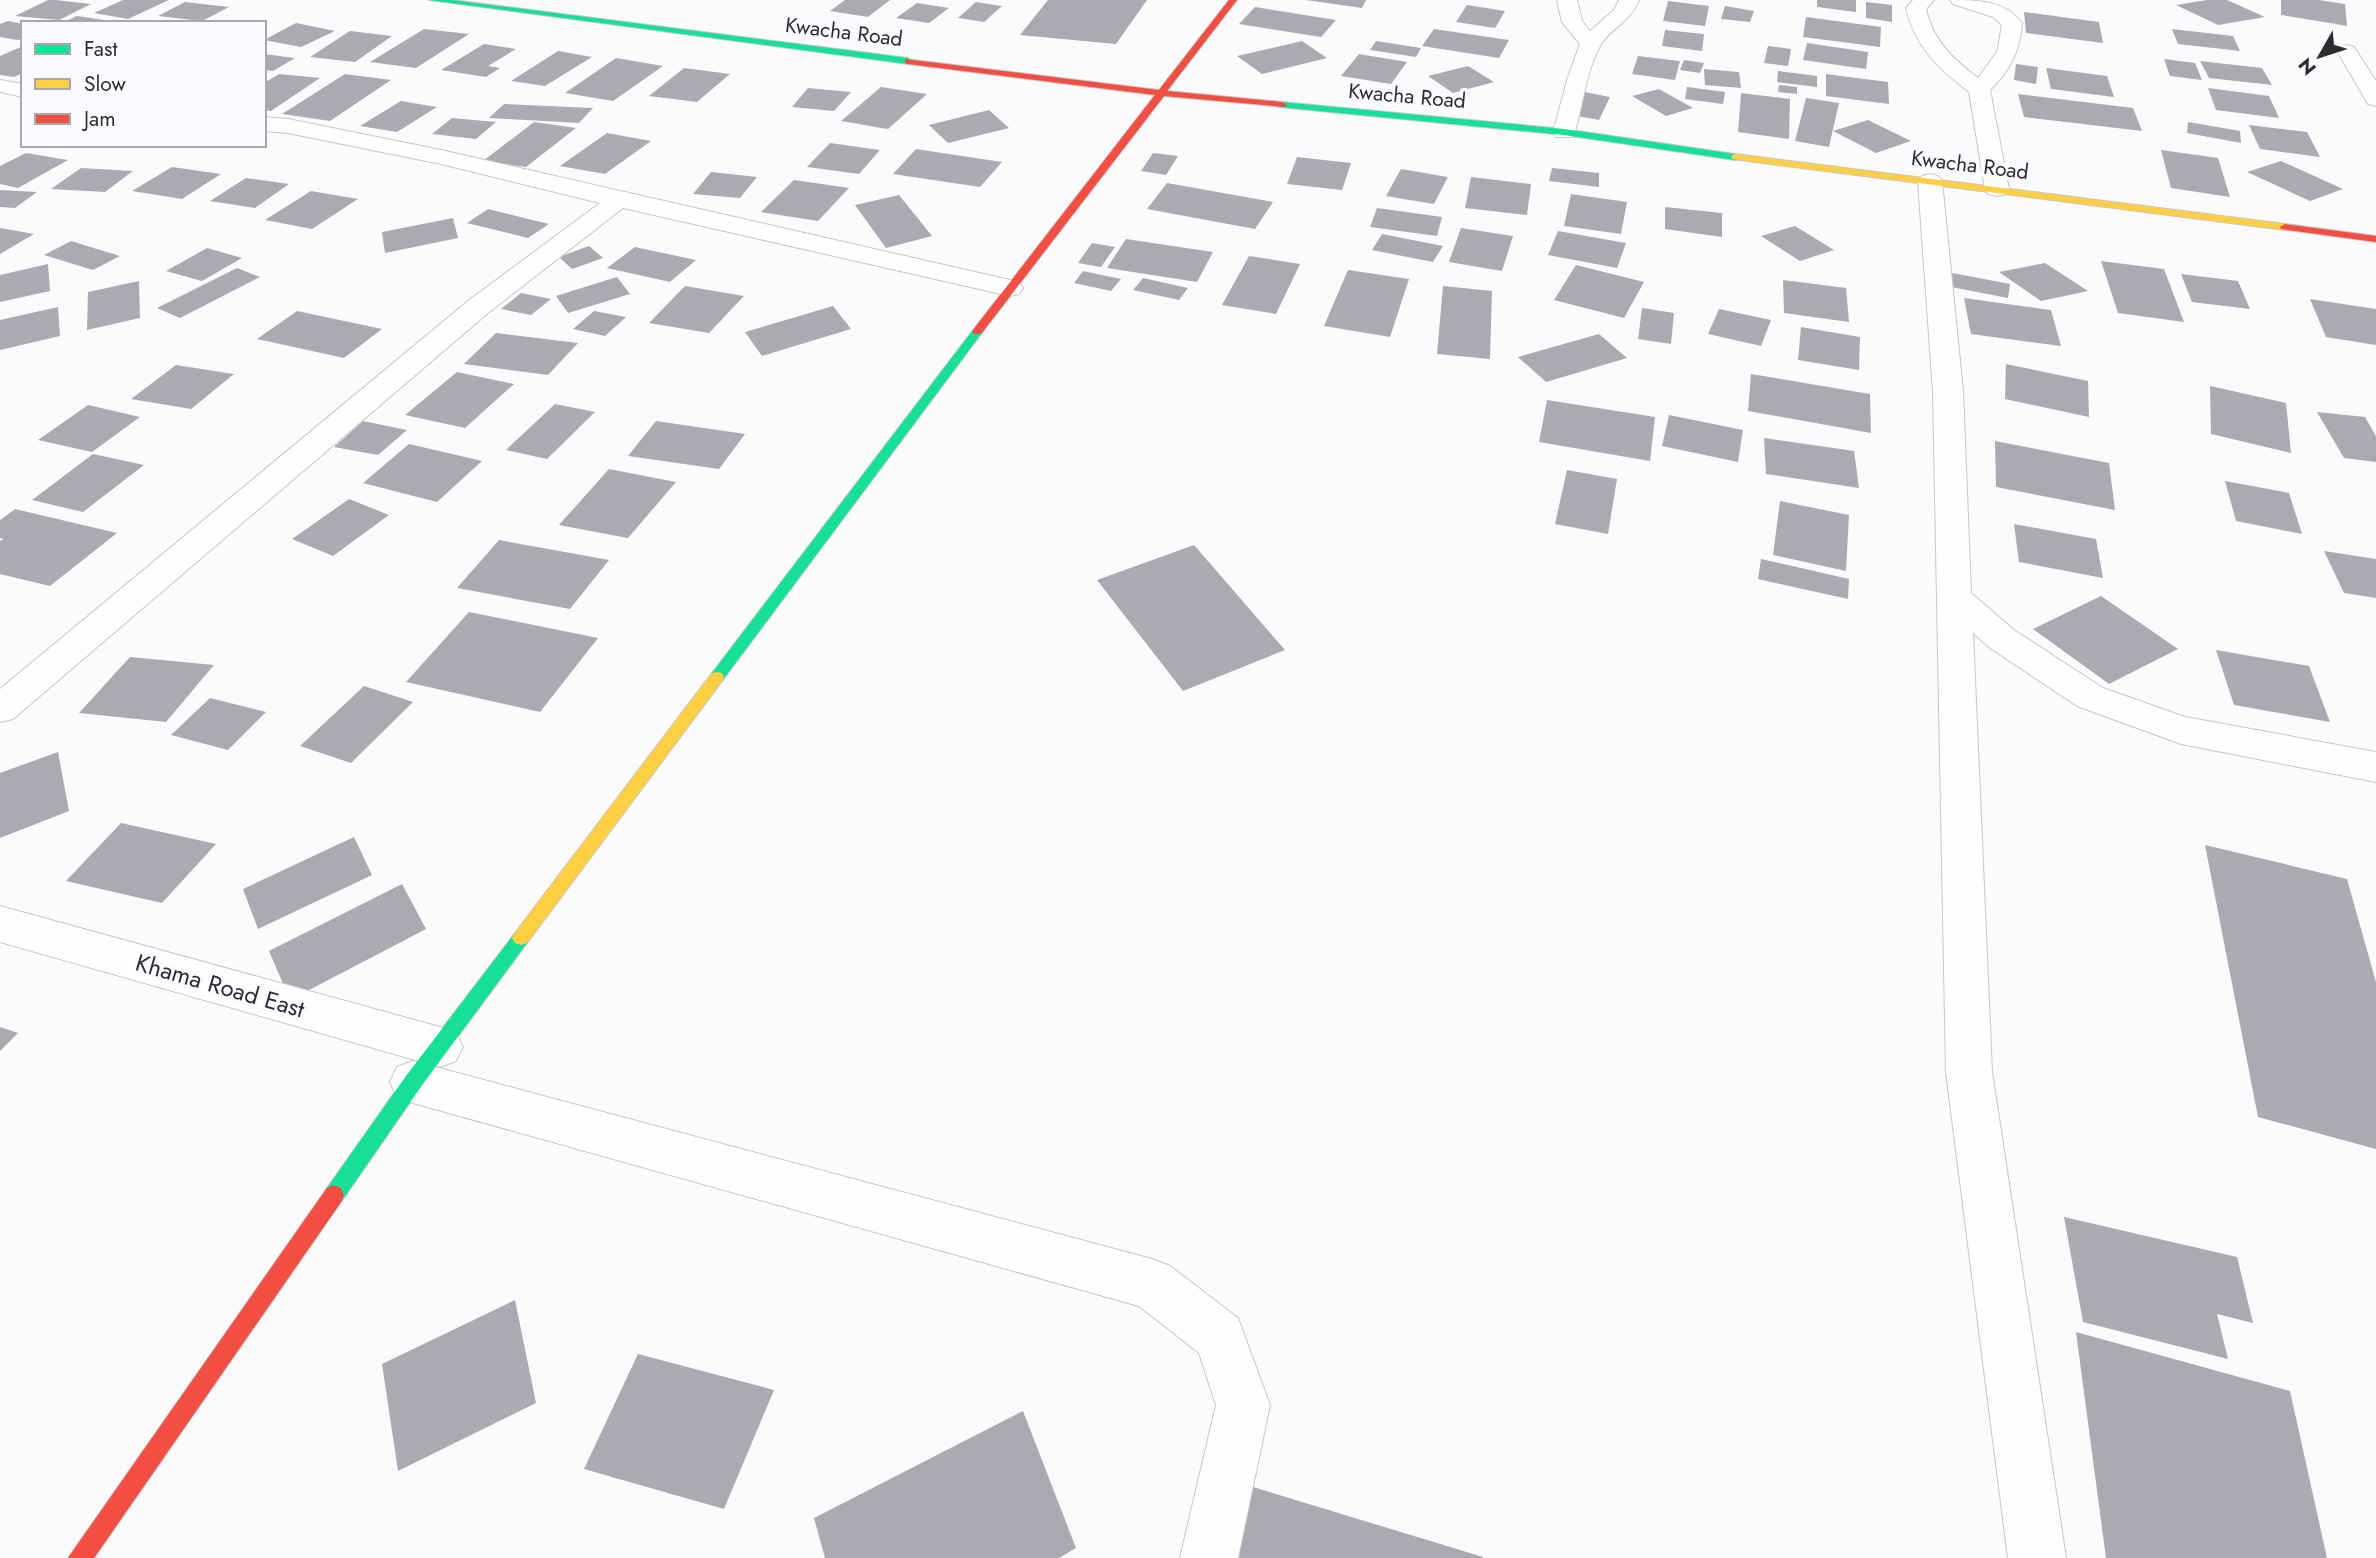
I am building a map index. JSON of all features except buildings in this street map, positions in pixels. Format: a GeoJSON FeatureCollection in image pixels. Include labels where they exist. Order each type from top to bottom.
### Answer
{"type":"FeatureCollection","features":[{"type":"Feature","properties":{"kind":"main road","name":"Kwacha Road"},"geometry":{"type":"LineString","coordinates":[[433,0],[1162,93],[1564,131],[2376,239]]}},
{"type":"Feature","properties":{"kind":"main road"},"geometry":{"type":"LineString","coordinates":[[80,1558],[427,1065],[1010,288],[1233,0]]}},
{"type":"Feature","properties":{"kind":"street"},"geometry":{"type":"LineString","coordinates":[[1567,0],[1572,22],[1590,43]]}},
{"type":"Feature","properties":{"kind":"street"},"geometry":{"type":"LineString","coordinates":[[1564,131],[1590,43],[1613,25],[1629,0]]}},
{"type":"Feature","properties":{"kind":"street"},"geometry":{"type":"LineString","coordinates":[[1924,0],[1916,8],[1920,30],[1938,57],[1979,89],[1997,189]]}},
{"type":"Feature","properties":{"kind":"street"},"geometry":{"type":"LineString","coordinates":[[1960,0],[2000,13],[2012,23],[2011,45],[1998,71],[1979,89]]}},
{"type":"Feature","properties":{"kind":"street"},"geometry":{"type":"LineString","coordinates":[[2347,51],[2376,99]]}},
{"type":"Feature","properties":{"kind":"street"},"geometry":{"type":"LineString","coordinates":[[0,86],[21,90]]}},
{"type":"Feature","properties":{"kind":"street"},"geometry":{"type":"LineString","coordinates":[[266,124],[288,126],[441,157],[1010,288]]}},
{"type":"Feature","properties":{"kind":"street"},"geometry":{"type":"LineString","coordinates":[[1930,181],[1948,391],[1969,1072],[2037,1558]]}},
{"type":"Feature","properties":{"kind":"street"},"geometry":{"type":"LineString","coordinates":[[0,709],[478,307],[619,200]]}},
{"type":"Feature","properties":{"kind":"street"},"geometry":{"type":"LineString","coordinates":[[1954,597],[2002,639],[2090,697],[2181,730],[2376,767]]}},
{"type":"Feature","properties":{"kind":"street","name":"Khama Road East"},"geometry":{"type":"LineString","coordinates":[[0,924],[427,1065],[1152,1284],[1220,1336],[1243,1405],[1209,1558]]}},
{"type":"Feature","properties":{"kind":"traffic: fast"},"geometry":{"type":"LineString","coordinates":[[433,0],[908,61]]}},
{"type":"Feature","properties":{"kind":"traffic: fast"},"geometry":{"type":"LineString","coordinates":[[1282,105],[1564,132],[1735,157]]}},
{"type":"Feature","properties":{"kind":"traffic: fast"},"geometry":{"type":"LineString","coordinates":[[717,677],[977,332]]}},
{"type":"Feature","properties":{"kind":"traffic: fast"},"geometry":{"type":"LineString","coordinates":[[334,1195],[413,1082],[521,938]]}},
{"type":"Feature","properties":{"kind":"traffic: slow"},"geometry":{"type":"LineString","coordinates":[[1735,157],[2285,227]]}},
{"type":"Feature","properties":{"kind":"traffic: slow"},"geometry":{"type":"LineString","coordinates":[[521,938],[717,677]]}},
{"type":"Feature","properties":{"kind":"traffic: jam"},"geometry":{"type":"LineString","coordinates":[[977,332],[1233,0]]}},
{"type":"Feature","properties":{"kind":"traffic: jam"},"geometry":{"type":"LineString","coordinates":[[908,61],[1162,93],[1282,105]]}},
{"type":"Feature","properties":{"kind":"traffic: jam"},"geometry":{"type":"LineString","coordinates":[[2285,227],[2376,239]]}},
{"type":"Feature","properties":{"kind":"traffic: jam"},"geometry":{"type":"LineString","coordinates":[[80,1558],[334,1195]]}}]}
